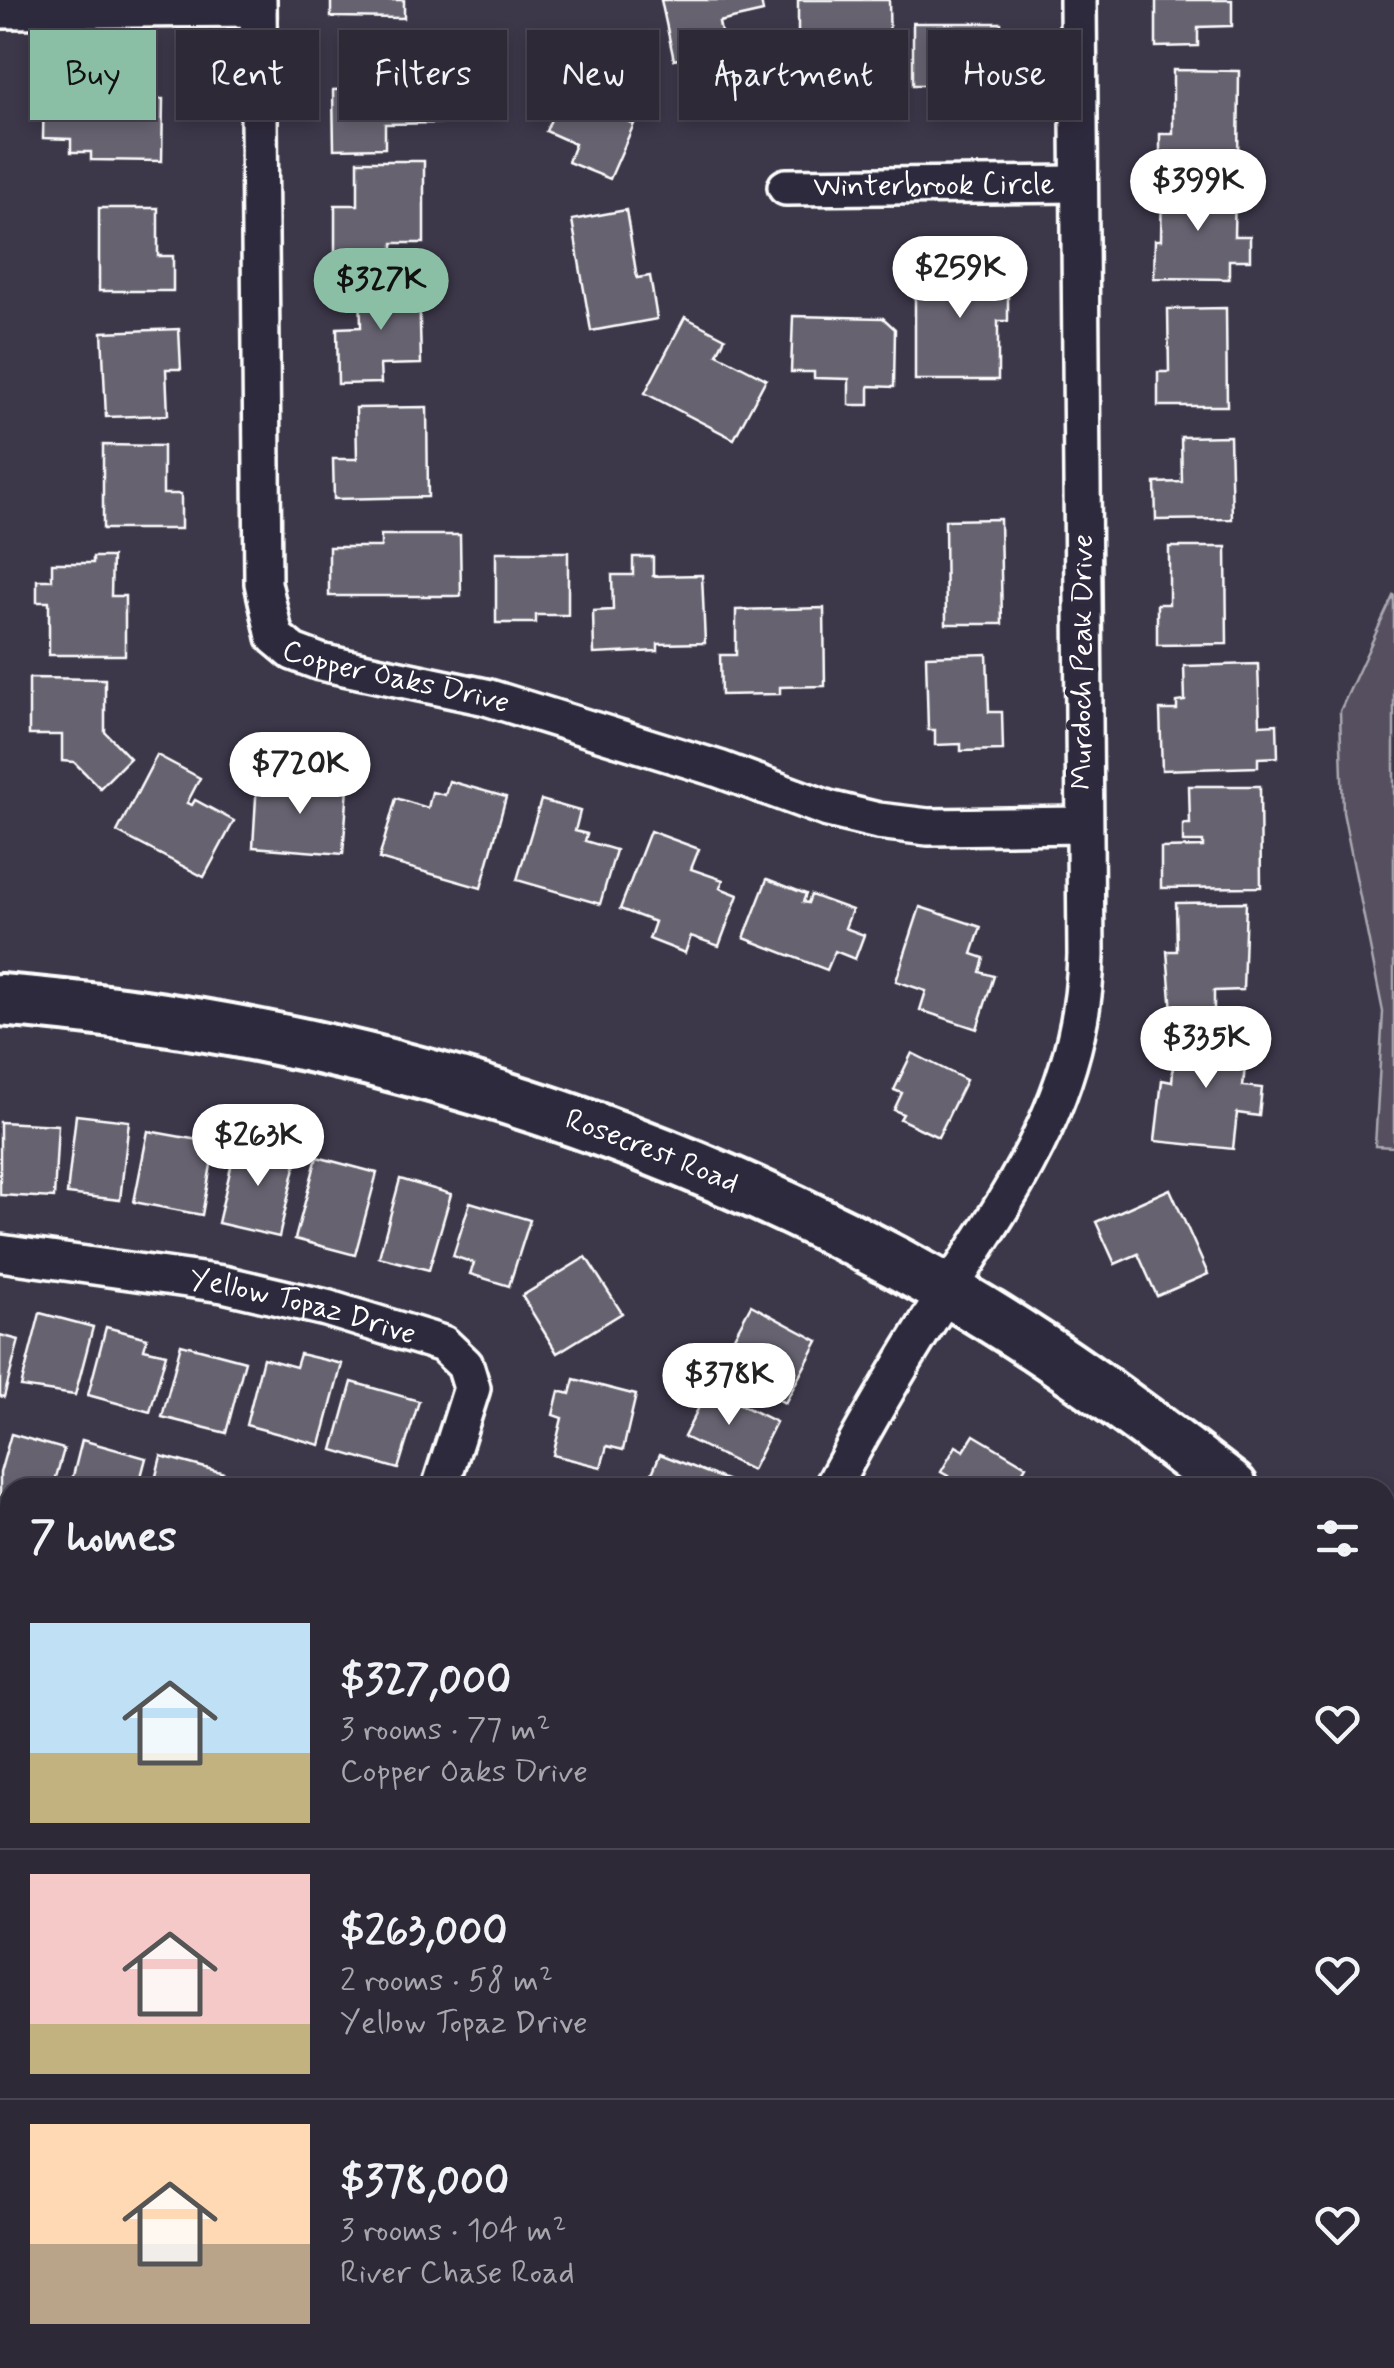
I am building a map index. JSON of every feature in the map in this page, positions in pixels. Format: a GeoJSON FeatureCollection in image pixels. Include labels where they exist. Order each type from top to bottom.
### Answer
{"type":"FeatureCollection","features":[{"type":"Feature","properties":{"kind":"main road","name":"Rosecrest Road"},"geometry":{"type":"LineString","coordinates":[[0,1000],[223,1028],[352,1052],[504,1096],[662,1151],[814,1220],[948,1291],[1131,1411],[1219,1478]]}},
{"type":"Feature","properties":{"kind":"street","name":"Murdoch Peak Drive"},"geometry":{"type":"LineString","coordinates":[[838,1478],[948,1291],[998,1217],[1053,1113],[1073,1060],[1085,981],[1078,0]]}},
{"type":"Feature","properties":{"kind":"street"},"geometry":{"type":"LineString","coordinates":[[0,10],[258,4]]}},
{"type":"Feature","properties":{"kind":"street","name":"Copper Oaks Drive"},"geometry":{"type":"LineString","coordinates":[[258,4],[262,583],[269,623],[282,645],[320,662],[486,697],[559,718],[865,818],[928,827],[1084,825]]}},
{"type":"Feature","properties":{"kind":"street","name":"Winterbrook Circle"},"geometry":{"type":"LineString","coordinates":[[786,187],[1079,184]]}},
{"type":"Feature","properties":{"kind":"street","name":"Yellow Topaz Drive"},"geometry":{"type":"LineString","coordinates":[[0,1253],[223,1284],[326,1308],[443,1344],[465,1365],[472,1388],[443,1478]]}},
{"type":"Feature","properties":{"kind":"shaded area"},"geometry":{"type":"Polygon","coordinates":[[[1394,594],[1394,1147],[1375,1146],[1383,1012],[1343,812],[1340,711],[1394,594]]]}},
{"type":"Feature","properties":{"kind":"building"},"geometry":{"type":"Polygon","coordinates":[[[331,0],[404,0],[404,18],[331,17],[331,0]]]}},
{"type":"Feature","properties":{"kind":"building"},"geometry":{"type":"Polygon","coordinates":[[[661,0],[761,0],[763,12],[719,22],[721,30],[679,30],[679,59],[674,60],[661,0]]]}},
{"type":"Feature","properties":{"kind":"building"},"geometry":{"type":"Polygon","coordinates":[[[798,0],[889,0],[890,30],[798,30],[798,0]]]}},
{"type":"Feature","properties":{"kind":"building"},"geometry":{"type":"Polygon","coordinates":[[[1156,0],[1232,0],[1232,26],[1198,27],[1198,46],[1156,47],[1156,0]]]}},
{"type":"Feature","properties":{"kind":"building"},"geometry":{"type":"Polygon","coordinates":[[[913,23],[1001,23],[1001,30],[928,30],[928,85],[913,85],[913,23]]]}},
{"type":"Feature","properties":{"kind":"building"},"geometry":{"type":"Polygon","coordinates":[[[1173,70],[1239,71],[1238,166],[1160,166],[1160,134],[1173,134],[1173,70]]]}},
{"type":"Feature","properties":{"kind":"building"},"geometry":{"type":"Polygon","coordinates":[[[333,90],[339,90],[339,120],[441,123],[385,124],[385,148],[334,149],[333,90]]]}},
{"type":"Feature","properties":{"kind":"building"},"geometry":{"type":"Polygon","coordinates":[[[156,99],[163,99],[162,161],[91,160],[91,152],[71,152],[71,139],[43,138],[43,120],[156,120],[156,99]]]}},
{"type":"Feature","properties":{"kind":"building"},"geometry":{"type":"Polygon","coordinates":[[[551,120],[625,120],[634,124],[610,179],[568,162],[575,144],[546,131],[551,120]]]}},
{"type":"Feature","properties":{"kind":"building"},"geometry":{"type":"Polygon","coordinates":[[[358,161],[424,161],[424,243],[393,243],[393,261],[335,261],[335,205],[358,205],[358,161]]]}},
{"type":"Feature","properties":{"kind":"building"},"geometry":{"type":"Polygon","coordinates":[[[1162,185],[1235,187],[1234,236],[1250,236],[1250,260],[1229,260],[1229,279],[1154,278],[1155,240],[1161,240],[1162,185]]]}},
{"type":"Feature","properties":{"kind":"building"},"geometry":{"type":"Polygon","coordinates":[[[99,208],[158,208],[158,256],[173,256],[173,291],[99,291],[99,208]]]}},
{"type":"Feature","properties":{"kind":"building"},"geometry":{"type":"Polygon","coordinates":[[[626,210],[637,278],[650,276],[657,319],[591,331],[572,220],[626,210]]]}},
{"type":"Feature","properties":{"kind":"building"},"geometry":{"type":"Polygon","coordinates":[[[962,260],[1008,260],[1008,321],[998,321],[998,380],[915,380],[915,271],[962,271],[962,260]]]}},
{"type":"Feature","properties":{"kind":"building"},"geometry":{"type":"Polygon","coordinates":[[[419,282],[421,364],[380,365],[381,383],[338,384],[337,328],[361,327],[360,284],[419,282]]]}},
{"type":"Feature","properties":{"kind":"building"},"geometry":{"type":"Polygon","coordinates":[[[1226,308],[1227,406],[1158,406],[1158,372],[1169,372],[1168,309],[1226,308]]]}},
{"type":"Feature","properties":{"kind":"building"},"geometry":{"type":"Polygon","coordinates":[[[793,316],[883,318],[895,329],[894,387],[869,386],[869,405],[849,405],[849,379],[814,378],[814,372],[791,372],[793,316]]]}},
{"type":"Feature","properties":{"kind":"building"},"geometry":{"type":"Polygon","coordinates":[[[685,317],[725,338],[717,354],[766,379],[734,439],[645,393],[685,317]]]}},
{"type":"Feature","properties":{"kind":"building"},"geometry":{"type":"Polygon","coordinates":[[[179,329],[181,369],[166,369],[168,415],[106,417],[102,332],[179,329]]]}},
{"type":"Feature","properties":{"kind":"building"},"geometry":{"type":"Polygon","coordinates":[[[427,407],[428,497],[334,499],[333,459],[357,459],[356,408],[427,407]]]}},
{"type":"Feature","properties":{"kind":"building"},"geometry":{"type":"Polygon","coordinates":[[[1230,436],[1232,519],[1156,520],[1155,483],[1182,482],[1181,437],[1230,436]]]}},
{"type":"Feature","properties":{"kind":"building"},"geometry":{"type":"Polygon","coordinates":[[[103,445],[163,446],[163,494],[181,494],[181,529],[103,529],[103,445]]]}},
{"type":"Feature","properties":{"kind":"building"},"geometry":{"type":"Polygon","coordinates":[[[1000,519],[1002,624],[946,624],[945,520],[1000,519]]]}},
{"type":"Feature","properties":{"kind":"building"},"geometry":{"type":"Polygon","coordinates":[[[381,535],[460,535],[461,596],[329,596],[329,547],[381,547],[381,535]]]}},
{"type":"Feature","properties":{"kind":"building"},"geometry":{"type":"Polygon","coordinates":[[[1169,547],[1226,547],[1227,644],[1157,645],[1157,604],[1169,604],[1169,547]]]}},
{"type":"Feature","properties":{"kind":"building"},"geometry":{"type":"Polygon","coordinates":[[[496,552],[568,552],[568,615],[536,615],[536,623],[496,623],[496,552]]]}},
{"type":"Feature","properties":{"kind":"building"},"geometry":{"type":"Polygon","coordinates":[[[93,557],[112,557],[111,596],[125,596],[125,655],[49,655],[49,602],[37,602],[37,580],[52,580],[52,563],[93,563],[93,557]]]}},
{"type":"Feature","properties":{"kind":"building"},"geometry":{"type":"Polygon","coordinates":[[[633,557],[653,557],[653,576],[702,575],[705,643],[658,644],[658,651],[594,654],[593,611],[613,610],[612,575],[633,575],[633,557]]]}},
{"type":"Feature","properties":{"kind":"building"},"geometry":{"type":"Polygon","coordinates":[[[824,608],[825,686],[780,687],[780,694],[721,695],[720,655],[736,655],[736,610],[824,608]]]}},
{"type":"Feature","properties":{"kind":"building"},"geometry":{"type":"Polygon","coordinates":[[[987,654],[989,712],[1002,712],[1003,750],[961,751],[961,744],[935,745],[935,730],[928,730],[926,656],[987,654]]]}},
{"type":"Feature","properties":{"kind":"building"},"geometry":{"type":"Polygon","coordinates":[[[1258,664],[1260,725],[1277,724],[1278,757],[1258,758],[1258,767],[1162,770],[1160,710],[1177,710],[1177,702],[1185,701],[1184,666],[1258,664]]]}},
{"type":"Feature","properties":{"kind":"building"},"geometry":{"type":"Polygon","coordinates":[[[29,678],[105,679],[105,732],[130,758],[100,788],[74,762],[62,761],[62,735],[29,735],[29,678]]]}},
{"type":"Feature","properties":{"kind":"building"},"geometry":{"type":"Polygon","coordinates":[[[157,755],[200,778],[187,803],[192,805],[195,800],[234,821],[204,877],[117,832],[157,755]]]}},
{"type":"Feature","properties":{"kind":"building"},"geometry":{"type":"Polygon","coordinates":[[[257,781],[303,784],[303,793],[308,794],[309,784],[348,787],[343,854],[253,847],[257,781]]]}},
{"type":"Feature","properties":{"kind":"building"},"geometry":{"type":"Polygon","coordinates":[[[449,781],[506,797],[481,888],[379,859],[396,798],[428,808],[432,792],[445,795],[449,781]]]}},
{"type":"Feature","properties":{"kind":"building"},"geometry":{"type":"Polygon","coordinates":[[[1189,786],[1260,786],[1261,887],[1161,888],[1161,848],[1203,847],[1203,842],[1183,842],[1183,824],[1190,824],[1189,786]]]}},
{"type":"Feature","properties":{"kind":"building"},"geometry":{"type":"Polygon","coordinates":[[[541,800],[580,811],[575,831],[587,834],[585,841],[616,850],[600,904],[517,880],[541,800]]]}},
{"type":"Feature","properties":{"kind":"building"},"geometry":{"type":"Polygon","coordinates":[[[650,831],[699,849],[691,869],[723,880],[720,888],[738,895],[719,946],[691,936],[685,953],[649,939],[655,922],[620,909],[650,831]]]}},
{"type":"Feature","properties":{"kind":"building"},"geometry":{"type":"Polygon","coordinates":[[[767,879],[806,894],[803,902],[808,903],[811,895],[852,910],[845,928],[864,935],[855,959],[835,951],[827,970],[744,938],[767,879]]]}},
{"type":"Feature","properties":{"kind":"building"},"geometry":{"type":"Polygon","coordinates":[[[1246,902],[1243,990],[1214,991],[1214,1011],[1172,1012],[1167,951],[1177,951],[1176,903],[1246,902]]]}},
{"type":"Feature","properties":{"kind":"building"},"geometry":{"type":"Polygon","coordinates":[[[920,907],[981,927],[972,954],[984,958],[980,972],[994,976],[977,1029],[920,1010],[926,991],[896,981],[920,907]]]}},
{"type":"Feature","properties":{"kind":"building"},"geometry":{"type":"Polygon","coordinates":[[[1177,1030],[1248,1037],[1243,1086],[1262,1088],[1259,1116],[1237,1113],[1233,1149],[1155,1141],[1162,1080],[1172,1082],[1177,1030]]]}},
{"type":"Feature","properties":{"kind":"building"},"geometry":{"type":"Polygon","coordinates":[[[912,1053],[966,1080],[938,1137],[900,1119],[903,1114],[894,1110],[902,1093],[894,1090],[912,1053]]]}},
{"type":"Feature","properties":{"kind":"building"},"geometry":{"type":"Polygon","coordinates":[[[76,1115],[129,1121],[120,1200],[67,1194],[76,1115]]]}},
{"type":"Feature","properties":{"kind":"building"},"geometry":{"type":"Polygon","coordinates":[[[0,1122],[58,1125],[54,1198],[0,1195],[0,1122]]]}},
{"type":"Feature","properties":{"kind":"building"},"geometry":{"type":"Polygon","coordinates":[[[148,1131],[215,1143],[202,1215],[134,1202],[148,1131]]]}},
{"type":"Feature","properties":{"kind":"building"},"geometry":{"type":"Polygon","coordinates":[[[237,1141],[298,1154],[279,1237],[218,1223],[237,1141]]]}},
{"type":"Feature","properties":{"kind":"building"},"geometry":{"type":"Polygon","coordinates":[[[317,1157],[377,1173],[355,1255],[295,1239],[317,1157]]]}},
{"type":"Feature","properties":{"kind":"building"},"geometry":{"type":"Polygon","coordinates":[[[400,1179],[451,1194],[429,1270],[379,1257],[400,1179]]]}},
{"type":"Feature","properties":{"kind":"building"},"geometry":{"type":"Polygon","coordinates":[[[1170,1189],[1208,1274],[1157,1296],[1138,1254],[1115,1264],[1096,1222],[1170,1189]]]}},
{"type":"Feature","properties":{"kind":"building"},"geometry":{"type":"Polygon","coordinates":[[[470,1202],[530,1220],[509,1286],[470,1274],[474,1263],[453,1256],[470,1202]]]}},
{"type":"Feature","properties":{"kind":"building"},"geometry":{"type":"Polygon","coordinates":[[[586,1257],[622,1313],[557,1353],[522,1296],[586,1257]]]}},
{"type":"Feature","properties":{"kind":"building"},"geometry":{"type":"Polygon","coordinates":[[[751,1305],[818,1341],[785,1403],[718,1367],[751,1305]]]}},
{"type":"Feature","properties":{"kind":"building"},"geometry":{"type":"Polygon","coordinates":[[[40,1313],[93,1327],[75,1395],[21,1387],[40,1313]]]}},
{"type":"Feature","properties":{"kind":"building"},"geometry":{"type":"Polygon","coordinates":[[[106,1327],[147,1338],[144,1349],[166,1354],[150,1412],[88,1395],[106,1327]]]}},
{"type":"Feature","properties":{"kind":"building"},"geometry":{"type":"Polygon","coordinates":[[[0,1335],[19,1340],[4,1397],[0,1396],[0,1335]]]}},
{"type":"Feature","properties":{"kind":"building"},"geometry":{"type":"Polygon","coordinates":[[[181,1344],[245,1361],[226,1433],[162,1417],[181,1344]]]}},
{"type":"Feature","properties":{"kind":"building"},"geometry":{"type":"Polygon","coordinates":[[[300,1354],[342,1364],[320,1445],[246,1425],[263,1358],[296,1367],[300,1354]]]}},
{"type":"Feature","properties":{"kind":"building"},"geometry":{"type":"Polygon","coordinates":[[[574,1379],[636,1395],[623,1450],[607,1446],[601,1467],[553,1455],[562,1418],[553,1415],[559,1391],[570,1394],[574,1379]]]}},
{"type":"Feature","properties":{"kind":"building"},"geometry":{"type":"Polygon","coordinates":[[[352,1382],[419,1401],[398,1469],[333,1450],[352,1382]]]}},
{"type":"Feature","properties":{"kind":"building"},"geometry":{"type":"Polygon","coordinates":[[[701,1385],[776,1422],[752,1470],[684,1437],[700,1405],[693,1402],[701,1385]]]}},
{"type":"Feature","properties":{"kind":"building"},"geometry":{"type":"Polygon","coordinates":[[[11,1434],[64,1449],[56,1478],[0,1478],[11,1434]]]}},
{"type":"Feature","properties":{"kind":"building"},"geometry":{"type":"Polygon","coordinates":[[[974,1435],[1026,1466],[1019,1478],[947,1478],[941,1472],[956,1446],[964,1451],[974,1435]]]}},
{"type":"Feature","properties":{"kind":"building"},"geometry":{"type":"Polygon","coordinates":[[[82,1440],[146,1458],[141,1478],[72,1478],[82,1440]]]}},
{"type":"Feature","properties":{"kind":"building"},"geometry":{"type":"Polygon","coordinates":[[[660,1454],[721,1478],[650,1478],[660,1454]]]}},
{"type":"Feature","properties":{"kind":"building"},"geometry":{"type":"Polygon","coordinates":[[[161,1456],[224,1473],[223,1478],[156,1478],[161,1456]]]}}]}
